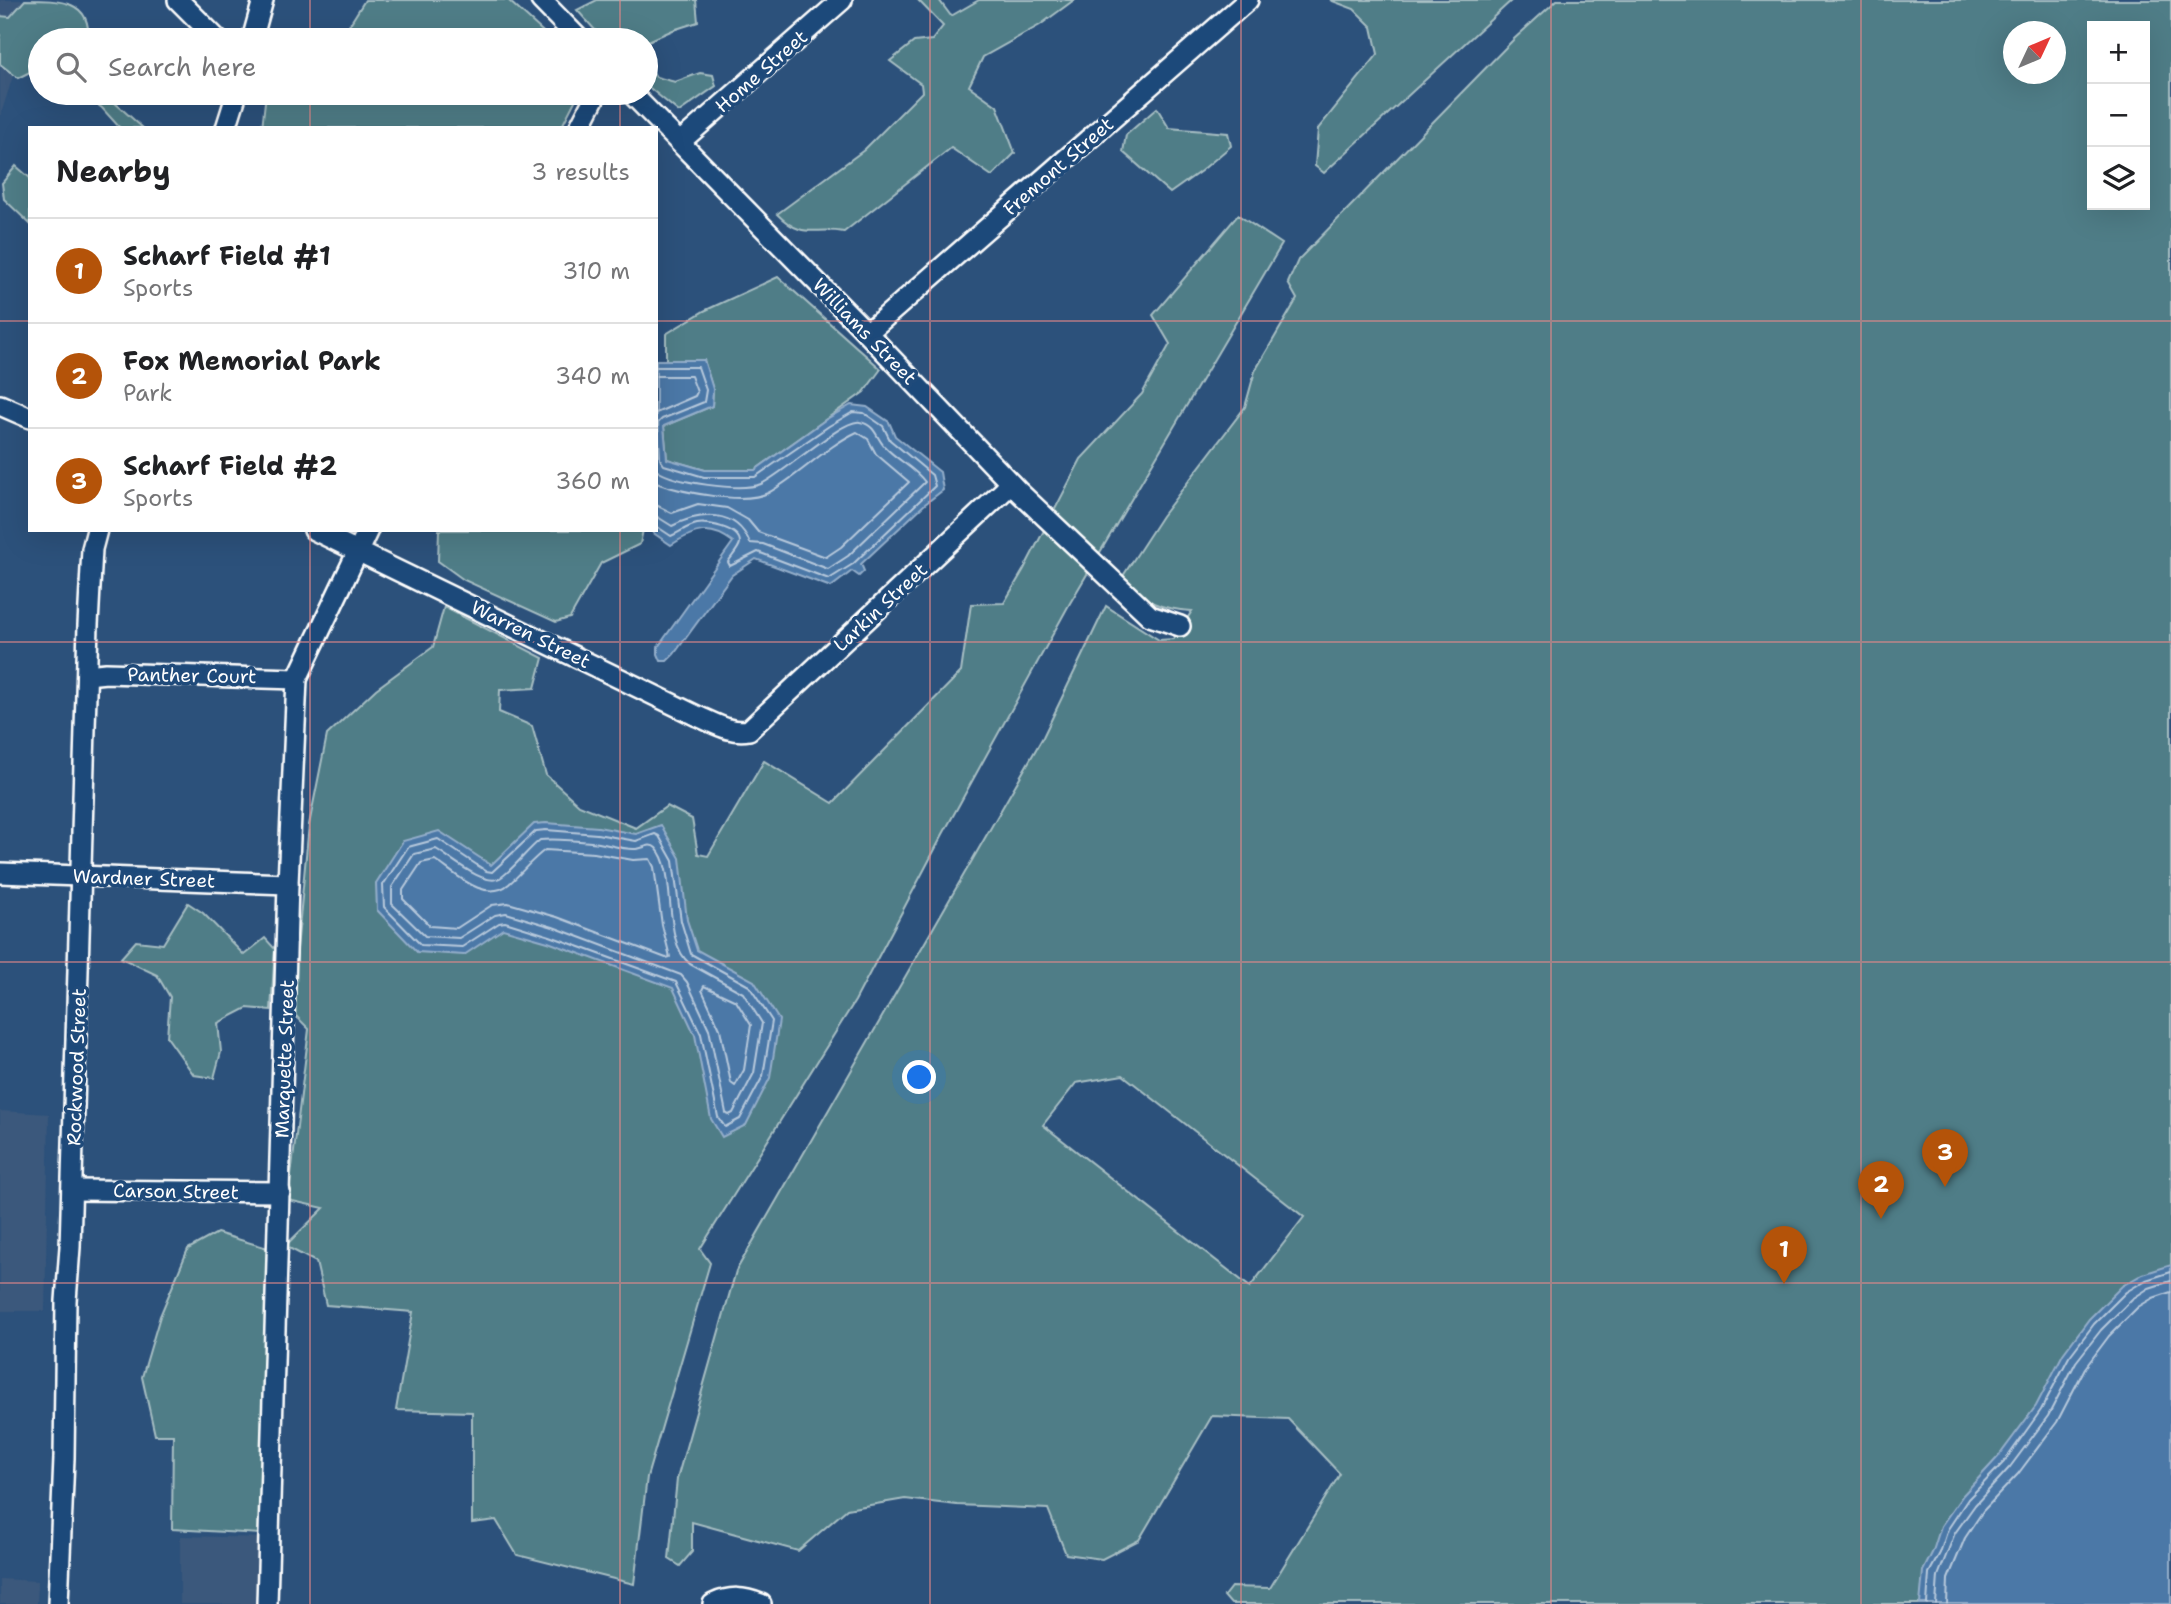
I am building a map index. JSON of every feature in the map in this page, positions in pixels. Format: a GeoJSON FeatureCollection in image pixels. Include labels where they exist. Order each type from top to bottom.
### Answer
{"type":"FeatureCollection","features":[{"type":"Feature","properties":{"kind":"street"},"geometry":{"type":"LineString","coordinates":[[178,0],[206,28]]}},
{"type":"Feature","properties":{"kind":"street"},"geometry":{"type":"LineString","coordinates":[[255,28],[263,0]]}},
{"type":"Feature","properties":{"kind":"street"},"geometry":{"type":"LineString","coordinates":[[541,0],[568,28]]}},
{"type":"Feature","properties":{"kind":"street","name":"Home Street"},"geometry":{"type":"LineString","coordinates":[[680,142],[842,0]]}},
{"type":"Feature","properties":{"kind":"street","name":"Fremont Street"},"geometry":{"type":"LineString","coordinates":[[867,333],[1248,0]]}},
{"type":"Feature","properties":{"kind":"street"},"geometry":{"type":"LineString","coordinates":[[227,126],[233,105]]}},
{"type":"Feature","properties":{"kind":"street"},"geometry":{"type":"LineString","coordinates":[[580,126],[591,105]]}},
{"type":"Feature","properties":{"kind":"street","name":"Williams Street"},"geometry":{"type":"LineString","coordinates":[[643,105],[1011,484],[1150,616],[1180,626]]}},
{"type":"Feature","properties":{"kind":"street"},"geometry":{"type":"LineString","coordinates":[[0,405],[28,417]]}},
{"type":"Feature","properties":{"kind":"street","name":"Larkin Street"},"geometry":{"type":"LineString","coordinates":[[750,730],[1011,484]]}},
{"type":"Feature","properties":{"kind":"street","name":"Rockwood Street"},"geometry":{"type":"LineString","coordinates":[[58,1604],[87,675],[92,549],[96,532]]}},
{"type":"Feature","properties":{"kind":"street","name":"Warren Street"},"geometry":{"type":"LineString","coordinates":[[318,532],[726,729],[740,732],[750,730]]}},
{"type":"Feature","properties":{"kind":"street","name":"Marquette Street"},"geometry":{"type":"LineString","coordinates":[[267,1604],[288,884],[297,678],[367,532]]}},
{"type":"Feature","properties":{"kind":"street","name":"Panther Court"},"geometry":{"type":"LineString","coordinates":[[87,675],[297,678]]}},
{"type":"Feature","properties":{"kind":"street","name":"Wardner Street"},"geometry":{"type":"LineString","coordinates":[[0,873],[288,884]]}},
{"type":"Feature","properties":{"kind":"street","name":"Carson Street"},"geometry":{"type":"LineString","coordinates":[[72,1189],[280,1192]]}},
{"type":"Feature","properties":{"kind":"street"},"geometry":{"type":"LineString","coordinates":[[713,1604],[737,1598],[750,1599],[761,1604]]}},
{"type":"Feature","properties":{"kind":"shaded area"},"geometry":{"type":"Polygon","coordinates":[[[0,0],[37,0],[28,28],[0,117],[0,0]]]}},
{"type":"Feature","properties":{"kind":"shaded area"},"geometry":{"type":"Polygon","coordinates":[[[0,1111],[49,1114],[45,1311],[0,1311],[0,1111]]]}},
{"type":"Feature","properties":{"kind":"shaded area"},"geometry":{"type":"Polygon","coordinates":[[[180,1536],[266,1538],[263,1604],[180,1604],[180,1536]]]}},
{"type":"Feature","properties":{"kind":"shaded area"},"geometry":{"type":"Polygon","coordinates":[[[0,1579],[38,1581],[37,1604],[0,1604],[0,1579]]]}},
{"type":"Feature","properties":{"kind":"green space"},"geometry":{"type":"Polygon","coordinates":[[[25,0],[61,2],[79,10],[85,17],[88,28],[28,28],[28,73],[18,78],[0,64],[0,16],[10,17],[25,0]]]}},
{"type":"Feature","properties":{"kind":"green space"},"geometry":{"type":"Polygon","coordinates":[[[365,0],[508,0],[539,28],[348,28],[365,0]]]}},
{"type":"Feature","properties":{"kind":"green space"},"geometry":{"type":"Polygon","coordinates":[[[597,0],[696,0],[698,22],[658,37],[658,28],[593,28],[577,10],[597,0]]]}},
{"type":"Feature","properties":{"kind":"green space"},"geometry":{"type":"Polygon","coordinates":[[[918,0],[939,0],[951,16],[979,0],[1074,0],[1040,25],[983,57],[969,86],[997,106],[1015,153],[992,176],[951,148],[844,232],[802,230],[786,222],[777,214],[864,150],[922,92],[921,84],[890,61],[914,42],[932,40],[943,26],[918,0]]]}},
{"type":"Feature","properties":{"kind":"green space"},"geometry":{"type":"Polygon","coordinates":[[[1330,0],[1512,0],[1324,173],[1315,166],[1318,129],[1378,54],[1372,27],[1354,9],[1330,0]]]}},
{"type":"Feature","properties":{"kind":"green space"},"geometry":{"type":"Polygon","coordinates":[[[1557,0],[2171,0],[2171,1604],[1231,1604],[1224,1596],[1231,1587],[1270,1588],[1340,1474],[1288,1419],[1212,1416],[1139,1540],[1102,1559],[1066,1554],[1048,1509],[957,1505],[905,1499],[847,1509],[798,1551],[692,1522],[692,1552],[680,1566],[669,1559],[677,1479],[736,1271],[1043,737],[1106,606],[1159,640],[1174,639],[1192,611],[1153,603],[1121,579],[1162,516],[1245,407],[1255,371],[1297,299],[1288,283],[1298,260],[1514,39],[1557,0]],[[1123,1075],[1076,1083],[1043,1125],[1250,1287],[1304,1217],[1123,1075]]]}},
{"type":"Feature","properties":{"kind":"green space"},"geometry":{"type":"Polygon","coordinates":[[[700,73],[713,75],[716,86],[679,112],[658,95],[658,78],[675,82],[700,73]]]}},
{"type":"Feature","properties":{"kind":"green space"},"geometry":{"type":"Polygon","coordinates":[[[98,105],[117,105],[141,126],[118,126],[98,105]]]}},
{"type":"Feature","properties":{"kind":"green space"},"geometry":{"type":"Polygon","coordinates":[[[265,105],[573,105],[562,126],[262,126],[265,105]]]}},
{"type":"Feature","properties":{"kind":"green space"},"geometry":{"type":"Polygon","coordinates":[[[1157,108],[1169,128],[1228,133],[1231,146],[1170,193],[1123,152],[1126,135],[1157,108]]]}},
{"type":"Feature","properties":{"kind":"green space"},"geometry":{"type":"Polygon","coordinates":[[[16,166],[28,176],[28,222],[4,199],[2,183],[16,166]]]}},
{"type":"Feature","properties":{"kind":"green space"},"geometry":{"type":"Polygon","coordinates":[[[1238,215],[1282,244],[1070,603],[855,1001],[700,1249],[710,1263],[647,1477],[634,1584],[517,1555],[496,1520],[472,1523],[472,1412],[396,1410],[413,1312],[326,1305],[316,1262],[285,1246],[324,1208],[288,1200],[309,1029],[291,1011],[309,825],[327,735],[376,689],[433,647],[444,607],[543,658],[535,688],[500,690],[499,712],[532,726],[546,775],[579,805],[636,828],[667,806],[692,819],[698,854],[708,856],[764,761],[833,803],[961,672],[971,604],[1004,603],[1081,459],[1142,394],[1170,344],[1153,315],[1238,215]]]}},
{"type":"Feature","properties":{"kind":"green space"},"geometry":{"type":"Polygon","coordinates":[[[778,277],[881,369],[864,392],[755,470],[705,470],[667,459],[664,426],[712,406],[713,390],[704,360],[666,360],[666,334],[704,311],[778,277]]]}},
{"type":"Feature","properties":{"kind":"green space"},"geometry":{"type":"Polygon","coordinates":[[[439,532],[643,532],[640,544],[601,563],[570,618],[556,622],[464,580],[438,561],[439,532]]]}},
{"type":"Feature","properties":{"kind":"green space"},"geometry":{"type":"Polygon","coordinates":[[[188,903],[203,913],[244,955],[265,938],[275,949],[271,1010],[247,1008],[218,1023],[221,1052],[214,1078],[194,1075],[167,1037],[170,997],[157,975],[121,958],[136,941],[163,944],[188,903]]]}},
{"type":"Feature","properties":{"kind":"green space"},"geometry":{"type":"Polygon","coordinates":[[[217,1233],[271,1249],[261,1534],[172,1529],[173,1435],[155,1435],[142,1377],[160,1316],[188,1249],[217,1233]]]}},
{"type":"Feature","properties":{"kind":"water"},"geometry":{"type":"Polygon","coordinates":[[[658,360],[704,360],[713,389],[712,406],[664,426],[667,459],[705,470],[755,470],[825,420],[851,405],[867,407],[889,422],[895,436],[940,472],[943,490],[861,564],[864,571],[859,576],[852,571],[831,587],[756,559],[732,575],[674,654],[667,661],[661,661],[658,647],[733,542],[717,533],[702,531],[671,545],[652,532],[658,532],[658,360]]]}},
{"type":"Feature","properties":{"kind":"water"},"geometry":{"type":"Polygon","coordinates":[[[534,824],[598,827],[636,834],[661,825],[680,858],[687,920],[697,950],[754,981],[779,1020],[770,1078],[746,1125],[722,1137],[711,1119],[695,1035],[673,988],[548,942],[503,929],[464,955],[417,952],[377,910],[376,883],[403,841],[439,831],[491,865],[534,824]]]}},
{"type":"Feature","properties":{"kind":"water"},"geometry":{"type":"Polygon","coordinates":[[[2171,1265],[2171,1604],[1920,1604],[1923,1571],[1941,1526],[2036,1406],[2063,1354],[2089,1319],[2122,1286],[2143,1274],[2171,1265]]]}},
{"type":"Feature","properties":{"kind":"place","name":"Scharf Field #2"},"geometry":{"type":"Point","coordinates":[1945,1187]}},
{"type":"Feature","properties":{"kind":"place","name":"Fox Memorial Park"},"geometry":{"type":"Point","coordinates":[1881,1219]}},
{"type":"Feature","properties":{"kind":"place","name":"Scharf Field #1"},"geometry":{"type":"Point","coordinates":[1784,1284]}}]}
